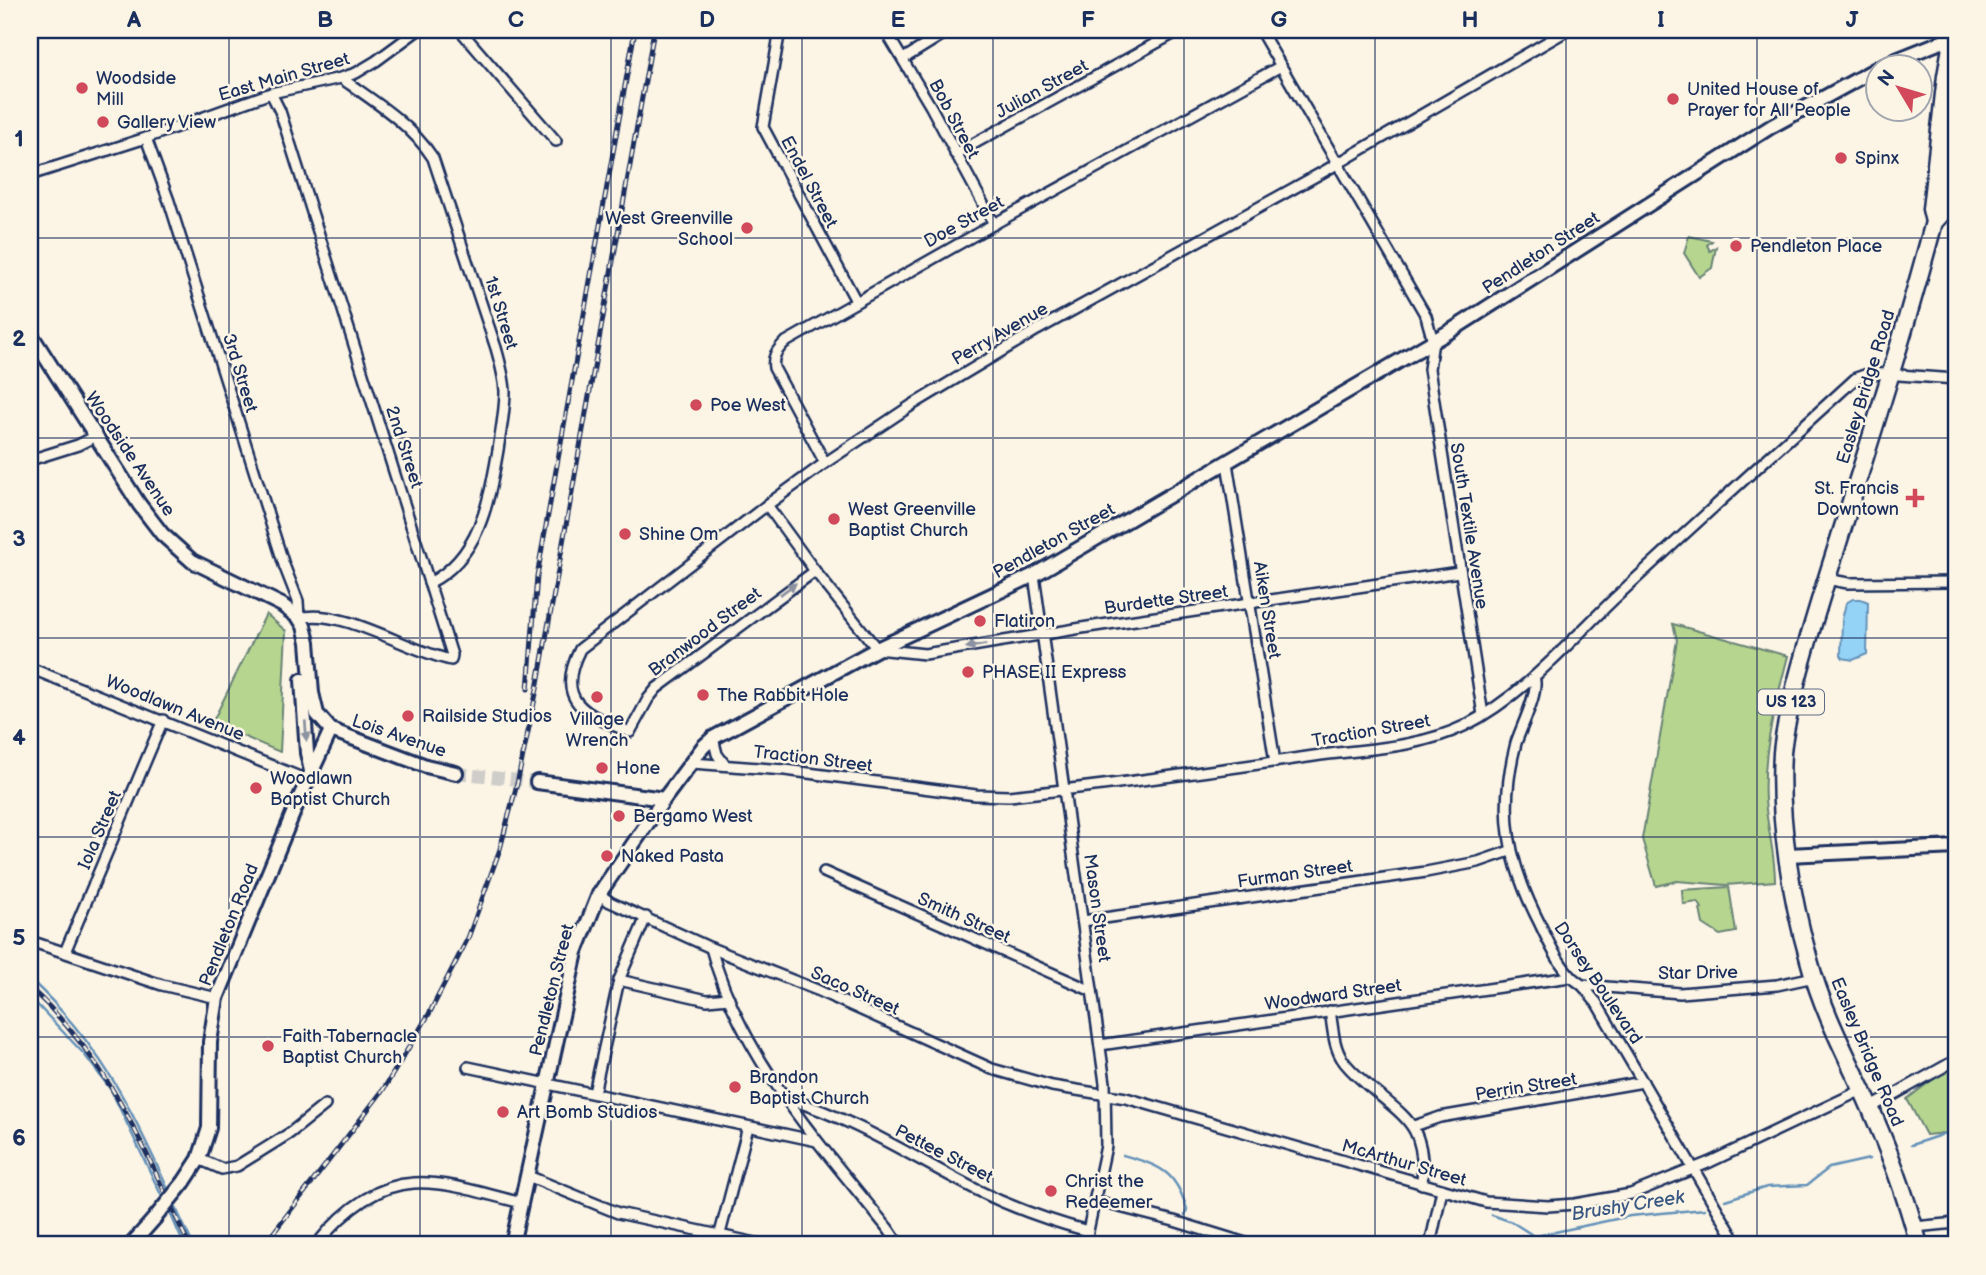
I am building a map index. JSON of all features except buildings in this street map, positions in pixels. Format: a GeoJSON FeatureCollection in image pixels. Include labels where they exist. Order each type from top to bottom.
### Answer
{"type":"FeatureCollection","features":[{"type":"Feature","properties":{"kind":"highway","name":"Easley Bridge Road"},"geometry":{"type":"LineString","coordinates":[[1919,1245],[1897,1173],[1830,1022],[1814,977],[1788,855],[1782,795],[1782,752],[1788,717],[1826,579],[1891,375],[1934,222],[1931,208],[1946,76],[1955,34]]}},
{"type":"Feature","properties":{"kind":"highway","name":"Easley Bridge Road"},"geometry":{"type":"LineString","coordinates":[[1934,222],[1945,211],[1956,124]]}},
{"type":"Feature","properties":{"kind":"main road","name":"Pendleton Street"},"geometry":{"type":"LineString","coordinates":[[1914,52],[1955,34]]}},
{"type":"Feature","properties":{"kind":"main road","name":"Pendleton Street"},"geometry":{"type":"LineString","coordinates":[[512,1245],[576,952],[598,894],[664,799],[713,738],[877,649],[1034,575],[1433,341],[1772,126],[1864,75]]}},
{"type":"Feature","properties":{"kind":"main road","name":"Woodside Avenue"},"geometry":{"type":"LineString","coordinates":[[30,333],[139,504],[178,550],[206,569],[282,605],[299,618]]}},
{"type":"Feature","properties":{"kind":"main road"},"geometry":{"type":"LineString","coordinates":[[299,618],[308,642],[312,693],[317,714],[331,730]]}},
{"type":"Feature","properties":{"kind":"main road"},"geometry":{"type":"LineString","coordinates":[[308,642],[302,677],[309,775]]}},
{"type":"Feature","properties":{"kind":"main road","name":"Lois Avenue"},"geometry":{"type":"LineString","coordinates":[[331,730],[426,766],[456,773]]}},
{"type":"Feature","properties":{"kind":"main road","name":"Pendleton Road"},"geometry":{"type":"LineString","coordinates":[[131,1245],[184,1182],[199,1159],[209,1128],[209,1041],[217,998],[309,775],[331,730]]}},
{"type":"Feature","properties":{"kind":"main road"},"geometry":{"type":"LineString","coordinates":[[537,782],[664,799]]}},
{"type":"Feature","properties":{"kind":"main road"},"geometry":{"type":"LineString","coordinates":[[1788,855],[1956,847]]}},
{"type":"Feature","properties":{"kind":"street","name":"East Main Street"},"geometry":{"type":"LineString","coordinates":[[30,175],[146,138],[271,93],[341,78],[366,68],[418,30]]}},
{"type":"Feature","properties":{"kind":"street"},"geometry":{"type":"LineString","coordinates":[[460,30],[556,141]]}},
{"type":"Feature","properties":{"kind":"street","name":"Endel Street"},"geometry":{"type":"LineString","coordinates":[[780,30],[763,127],[856,301]]}},
{"type":"Feature","properties":{"kind":"street","name":"Bob Street"},"geometry":{"type":"LineString","coordinates":[[885,30],[994,224]]}},
{"type":"Feature","properties":{"kind":"street"},"geometry":{"type":"LineString","coordinates":[[903,60],[950,30]]}},
{"type":"Feature","properties":{"kind":"street","name":"Julian Street"},"geometry":{"type":"LineString","coordinates":[[955,154],[1180,30]]}},
{"type":"Feature","properties":{"kind":"street"},"geometry":{"type":"LineString","coordinates":[[1259,30],[1426,316],[1433,341]]}},
{"type":"Feature","properties":{"kind":"street","name":"Perry Avenue"},"geometry":{"type":"LineString","coordinates":[[630,732],[581,709],[574,698],[570,674],[580,649],[767,505],[912,405],[1037,330],[1336,164],[1568,30]]}},
{"type":"Feature","properties":{"kind":"street","name":"Doe Street"},"geometry":{"type":"LineString","coordinates":[[825,463],[779,379],[773,360],[776,351],[784,343],[1281,66]]}},
{"type":"Feature","properties":{"kind":"street","name":"1st Street"},"geometry":{"type":"LineString","coordinates":[[341,78],[394,116],[417,137],[433,158],[503,374],[504,410],[484,516],[459,561],[444,576],[429,583]]}},
{"type":"Feature","properties":{"kind":"street","name":"2nd Street"},"geometry":{"type":"LineString","coordinates":[[271,93],[285,123],[453,654],[451,660],[338,619],[311,615],[299,618]]}},
{"type":"Feature","properties":{"kind":"street","name":"3rd Street"},"geometry":{"type":"LineString","coordinates":[[146,138],[169,201],[280,554],[298,601],[299,618]]}},
{"type":"Feature","properties":{"kind":"street","name":"South Textile Avenue"},"geometry":{"type":"LineString","coordinates":[[1433,341],[1429,369],[1483,715]]}},
{"type":"Feature","properties":{"kind":"street","name":"Traction Street"},"geometry":{"type":"LineString","coordinates":[[692,763],[785,770],[976,795],[1009,796],[1411,743],[1438,736],[1483,715],[1534,677],[1856,378],[1870,373],[1956,379]]}},
{"type":"Feature","properties":{"kind":"street"},"geometry":{"type":"LineString","coordinates":[[30,460],[96,436]]}},
{"type":"Feature","properties":{"kind":"street","name":"Aiken Street"},"geometry":{"type":"LineString","coordinates":[[1227,463],[1275,762]]}},
{"type":"Feature","properties":{"kind":"street"},"geometry":{"type":"LineString","coordinates":[[767,505],[877,649]]}},
{"type":"Feature","properties":{"kind":"street","name":"Branwood Street"},"geometry":{"type":"LineString","coordinates":[[630,732],[657,688],[815,571]]}},
{"type":"Feature","properties":{"kind":"street","name":"Burdette Street"},"geometry":{"type":"LineString","coordinates":[[877,649],[925,654],[1459,572]]}},
{"type":"Feature","properties":{"kind":"street","name":"Mason Street"},"geometry":{"type":"LineString","coordinates":[[1034,575],[1106,1095],[1106,1146],[1085,1245]]}},
{"type":"Feature","properties":{"kind":"street"},"geometry":{"type":"LineString","coordinates":[[1826,579],[1848,583],[1956,582]]}},
{"type":"Feature","properties":{"kind":"street","name":"Woodlawn Avenue"},"geometry":{"type":"LineString","coordinates":[[30,668],[309,775]]}},
{"type":"Feature","properties":{"kind":"street","name":"Dorsey Boulevard"},"geometry":{"type":"LineString","coordinates":[[1534,677],[1534,694],[1517,742],[1507,794],[1510,851],[1524,894],[1570,977],[1596,1002],[1738,1245]]}},
{"type":"Feature","properties":{"kind":"street","name":"Iola Street"},"geometry":{"type":"LineString","coordinates":[[65,952],[163,720]]}},
{"type":"Feature","properties":{"kind":"street"},"geometry":{"type":"LineString","coordinates":[[713,738],[717,754],[725,765]]}},
{"type":"Feature","properties":{"kind":"street","name":"Furman Street"},"geometry":{"type":"LineString","coordinates":[[1083,921],[1426,872],[1461,866],[1510,851]]}},
{"type":"Feature","properties":{"kind":"street","name":"Smith Street"},"geometry":{"type":"LineString","coordinates":[[824,872],[1092,991]]}},
{"type":"Feature","properties":{"kind":"street","name":"Saco Street"},"geometry":{"type":"LineString","coordinates":[[598,894],[711,948],[817,990],[992,1069],[1052,1086],[1106,1095]]}},
{"type":"Feature","properties":{"kind":"street"},"geometry":{"type":"LineString","coordinates":[[594,1093],[620,980],[646,917]]}},
{"type":"Feature","properties":{"kind":"street"},"geometry":{"type":"LineString","coordinates":[[30,941],[162,985],[217,998]]}},
{"type":"Feature","properties":{"kind":"street"},"geometry":{"type":"LineString","coordinates":[[711,948],[729,998],[754,1051],[817,1141],[899,1245]]}},
{"type":"Feature","properties":{"kind":"street","name":"Woodward Street"},"geometry":{"type":"LineString","coordinates":[[1100,1045],[1570,977]]}},
{"type":"Feature","properties":{"kind":"street","name":"Star Drive"},"geometry":{"type":"LineString","coordinates":[[1581,985],[1680,993],[1777,985],[1814,977]]}},
{"type":"Feature","properties":{"kind":"street"},"geometry":{"type":"LineString","coordinates":[[620,980],[706,1000],[729,998]]}},
{"type":"Feature","properties":{"kind":"street"},"geometry":{"type":"LineString","coordinates":[[1330,1012],[1335,1042],[1342,1059],[1414,1126],[1421,1143],[1422,1184]]}},
{"type":"Feature","properties":{"kind":"street"},"geometry":{"type":"LineString","coordinates":[[1870,1108],[1956,1060]]}},
{"type":"Feature","properties":{"kind":"street"},"geometry":{"type":"LineString","coordinates":[[468,1067],[817,1141]]}},
{"type":"Feature","properties":{"kind":"street","name":"Perrin Street"},"geometry":{"type":"LineString","coordinates":[[1414,1126],[1440,1117],[1643,1082]]}},
{"type":"Feature","properties":{"kind":"street","name":"McArthur Street"},"geometry":{"type":"LineString","coordinates":[[1106,1095],[1126,1098],[1442,1190],[1501,1204],[1575,1204],[1631,1194],[1695,1168],[1862,1090]]}},
{"type":"Feature","properties":{"kind":"street","name":"Pettee Street"},"geometry":{"type":"LineString","coordinates":[[788,1099],[861,1129],[980,1191],[1021,1209],[1088,1231]]}},
{"type":"Feature","properties":{"kind":"street"},"geometry":{"type":"LineString","coordinates":[[199,1159],[222,1169],[237,1166],[290,1133],[325,1105]]}},
{"type":"Feature","properties":{"kind":"street"},"geometry":{"type":"LineString","coordinates":[[717,1245],[748,1127]]}},
{"type":"Feature","properties":{"kind":"street"},"geometry":{"type":"LineString","coordinates":[[528,1176],[618,1213],[765,1245]]}},
{"type":"Feature","properties":{"kind":"street"},"geometry":{"type":"LineString","coordinates":[[316,1245],[351,1208],[401,1185],[429,1184],[522,1203]]}},
{"type":"Feature","properties":{"kind":"street"},"geometry":{"type":"LineString","coordinates":[[1430,1245],[1442,1190]]}},
{"type":"Feature","properties":{"kind":"street"},"geometry":{"type":"LineString","coordinates":[[1096,1201],[1252,1245]]}},
{"type":"Feature","properties":{"kind":"street"},"geometry":{"type":"LineString","coordinates":[[1914,1227],[1956,1223]]}},
{"type":"Feature","properties":{"kind":"street"},"geometry":{"type":"LineString","coordinates":[[30,1232],[42,1245]]}},
{"type":"Feature","properties":{"kind":"green space"},"geometry":{"type":"Polygon","coordinates":[[[1689,236],[1712,241],[1707,245],[1710,251],[1716,247],[1712,268],[1699,277],[1684,253],[1689,236]]]}},
{"type":"Feature","properties":{"kind":"green space"},"geometry":{"type":"Polygon","coordinates":[[[266,614],[286,631],[280,752],[212,723],[266,614]]]}},
{"type":"Feature","properties":{"kind":"green space"},"geometry":{"type":"Polygon","coordinates":[[[1673,624],[1788,656],[1771,727],[1766,763],[1765,800],[1775,881],[1726,885],[1677,881],[1656,886],[1642,839],[1677,640],[1673,624]]]}},
{"type":"Feature","properties":{"kind":"green space"},"geometry":{"type":"Polygon","coordinates":[[[1729,887],[1736,932],[1720,935],[1703,924],[1702,908],[1698,902],[1683,904],[1682,890],[1729,887]]]}},
{"type":"Feature","properties":{"kind":"green space"},"geometry":{"type":"Polygon","coordinates":[[[1956,1062],[1956,1132],[1926,1135],[1907,1099],[1956,1062]]]}},
{"type":"Feature","properties":{"kind":"water"},"geometry":{"type":"Polygon","coordinates":[[[1853,599],[1868,602],[1867,654],[1853,660],[1841,655],[1842,620],[1846,603],[1853,599]]]}},
{"type":"Feature","properties":{"kind":"waterway"},"geometry":{"type":"LineString","coordinates":[[30,979],[76,1028],[112,1079],[142,1133],[170,1194]]}},
{"type":"Feature","properties":{"kind":"waterway"},"geometry":{"type":"LineString","coordinates":[[30,997],[84,1054],[111,1090],[164,1201]]}},
{"type":"Feature","properties":{"kind":"waterway","name":"Brushy Creek"},"geometry":{"type":"LineString","coordinates":[[1911,1145],[1956,1130]]}},
{"type":"Feature","properties":{"kind":"waterway"},"geometry":{"type":"LineString","coordinates":[[1123,1155],[1156,1167],[1171,1178],[1187,1209],[1185,1215]]}},
{"type":"Feature","properties":{"kind":"waterway","name":"Brushy Creek"},"geometry":{"type":"LineString","coordinates":[[1725,1200],[1767,1187],[1807,1185],[1829,1168],[1869,1159]]}},
{"type":"Feature","properties":{"kind":"waterway"},"geometry":{"type":"LineString","coordinates":[[174,1204],[193,1245]]}},
{"type":"Feature","properties":{"kind":"waterway","name":"Brushy Creek"},"geometry":{"type":"LineString","coordinates":[[1516,1245],[1527,1238],[1630,1216],[1705,1209]]}},
{"type":"Feature","properties":{"kind":"waterway"},"geometry":{"type":"LineString","coordinates":[[169,1210],[184,1245]]}},
{"type":"Feature","properties":{"kind":"waterway"},"geometry":{"type":"LineString","coordinates":[[1492,1215],[1512,1222],[1534,1236]]}},
{"type":"Feature","properties":{"kind":"waterway"},"geometry":{"type":"LineString","coordinates":[[1189,1236],[1196,1245]]}},
{"type":"Feature","properties":{"kind":"tunnel"},"geometry":{"type":"LineString","coordinates":[[456,773],[537,782]]}},
{"type":"Feature","properties":{"kind":"railway"},"geometry":{"type":"LineString","coordinates":[[528,689],[537,576],[635,30]]}},
{"type":"Feature","properties":{"kind":"railway"},"geometry":{"type":"LineString","coordinates":[[264,1245],[383,1090],[429,1014],[468,938],[500,849],[537,689],[654,30]]}},
{"type":"Feature","properties":{"kind":"railway"},"geometry":{"type":"LineString","coordinates":[[30,988],[83,1045],[104,1076],[140,1141],[189,1245]]}},
{"type":"Feature","properties":{"kind":"place","name":"Woodside Mill"},"geometry":{"type":"Point","coordinates":[82,88]}},
{"type":"Feature","properties":{"kind":"place","name":"United House of Prayer for All People"},"geometry":{"type":"Point","coordinates":[1673,99]}},
{"type":"Feature","properties":{"kind":"place","name":"Gallery View"},"geometry":{"type":"Point","coordinates":[103,122]}},
{"type":"Feature","properties":{"kind":"place","name":"Spinx"},"geometry":{"type":"Point","coordinates":[1841,158]}},
{"type":"Feature","properties":{"kind":"place","name":"West Greenville School"},"geometry":{"type":"Point","coordinates":[747,228]}},
{"type":"Feature","properties":{"kind":"place","name":"Pendleton Place"},"geometry":{"type":"Point","coordinates":[1736,246]}},
{"type":"Feature","properties":{"kind":"place","name":"Poe West"},"geometry":{"type":"Point","coordinates":[696,405]}},
{"type":"Feature","properties":{"kind":"place","name":"St. Francis Downtown"},"geometry":{"type":"Point","coordinates":[1915,498]}},
{"type":"Feature","properties":{"kind":"place","name":"West Greenville Baptist Church"},"geometry":{"type":"Point","coordinates":[834,519]}},
{"type":"Feature","properties":{"kind":"place","name":"Shine Om"},"geometry":{"type":"Point","coordinates":[625,534]}},
{"type":"Feature","properties":{"kind":"place","name":"Flatiron"},"geometry":{"type":"Point","coordinates":[980,621]}},
{"type":"Feature","properties":{"kind":"place","name":"PHASE II Express"},"geometry":{"type":"Point","coordinates":[968,672]}},
{"type":"Feature","properties":{"kind":"place","name":"The Rabbit Hole"},"geometry":{"type":"Point","coordinates":[703,695]}},
{"type":"Feature","properties":{"kind":"place","name":"Village Wrench"},"geometry":{"type":"Point","coordinates":[597,697]}},
{"type":"Feature","properties":{"kind":"place","name":"Railside Studios"},"geometry":{"type":"Point","coordinates":[408,716]}},
{"type":"Feature","properties":{"kind":"place","name":"Hone"},"geometry":{"type":"Point","coordinates":[602,768]}},
{"type":"Feature","properties":{"kind":"place","name":"Woodlawn Baptist Church"},"geometry":{"type":"Point","coordinates":[256,788]}},
{"type":"Feature","properties":{"kind":"place","name":"Bergamo West"},"geometry":{"type":"Point","coordinates":[619,816]}},
{"type":"Feature","properties":{"kind":"place","name":"Naked Pasta"},"geometry":{"type":"Point","coordinates":[607,856]}},
{"type":"Feature","properties":{"kind":"place","name":"Faith Tabernacle Baptist Church"},"geometry":{"type":"Point","coordinates":[268,1046]}},
{"type":"Feature","properties":{"kind":"place","name":"Brandon Baptist Church"},"geometry":{"type":"Point","coordinates":[735,1087]}},
{"type":"Feature","properties":{"kind":"place","name":"Art Bomb Studios"},"geometry":{"type":"Point","coordinates":[503,1112]}},
{"type":"Feature","properties":{"kind":"place","name":"Christ the Redeemer"},"geometry":{"type":"Point","coordinates":[1051,1191]}}]}
